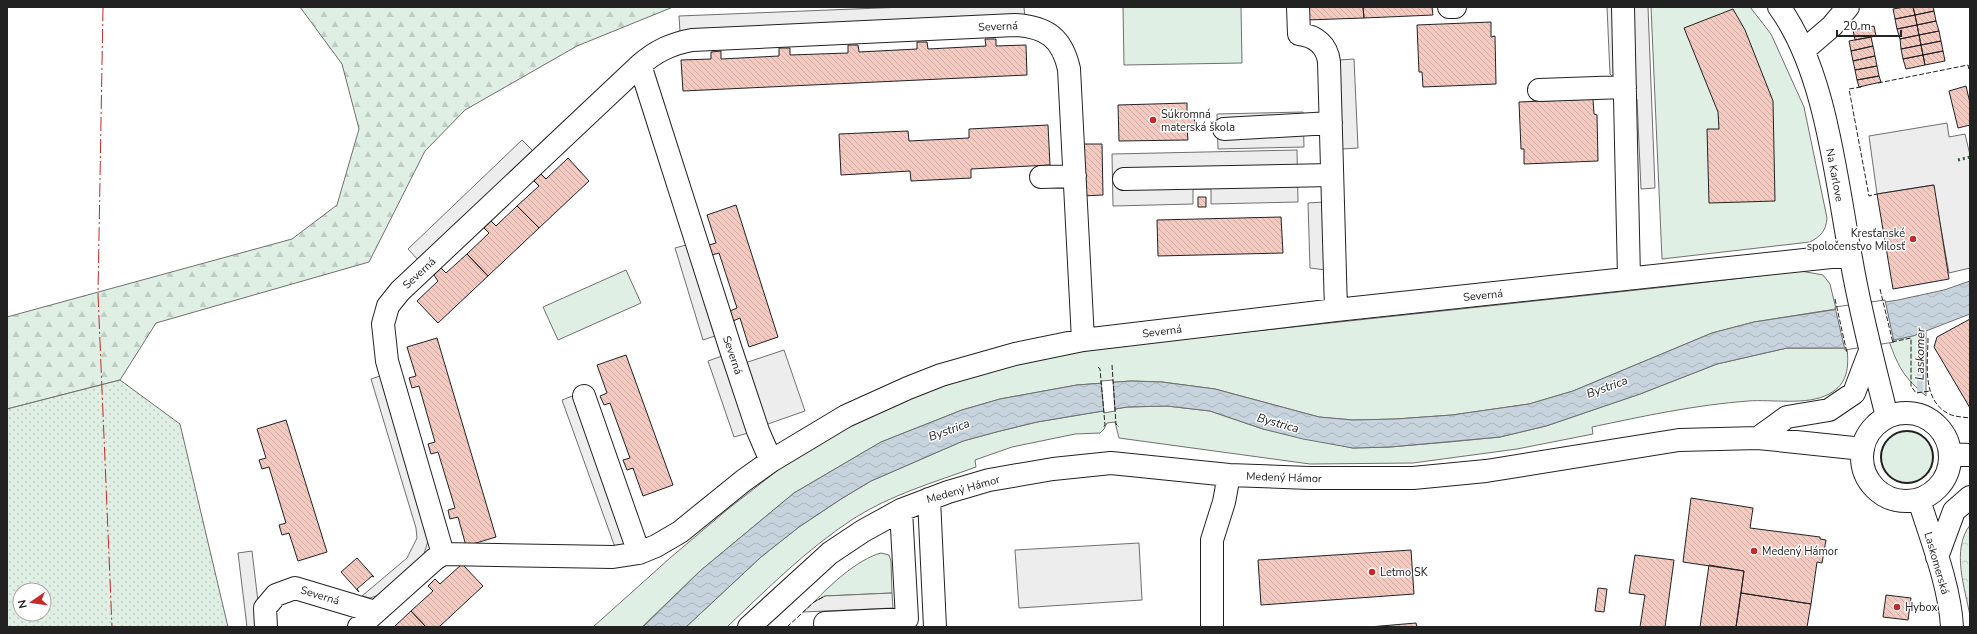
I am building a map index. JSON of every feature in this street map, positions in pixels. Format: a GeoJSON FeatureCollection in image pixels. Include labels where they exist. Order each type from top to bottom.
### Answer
{"type":"FeatureCollection","features":[{"type":"Feature","properties":{"kind":"street"},"geometry":{"type":"LineString","coordinates":[[1298,7],[1300,34],[1315,38],[1328,54],[1336,310]]}},
{"type":"Feature","properties":{"kind":"street"},"geometry":{"type":"LineString","coordinates":[[1449,7],[1455,7]]}},
{"type":"Feature","properties":{"kind":"street"},"geometry":{"type":"LineString","coordinates":[[1623,7],[1629,278]]}},
{"type":"Feature","properties":{"kind":"street","name":"Na Karlove"},"geometry":{"type":"LineString","coordinates":[[1779,7],[1804,50],[1818,91],[1832,154],[1857,292],[1887,417]]}},
{"type":"Feature","properties":{"kind":"street"},"geometry":{"type":"LineString","coordinates":[[1804,50],[1832,26],[1848,7]]}},
{"type":"Feature","properties":{"kind":"street","name":"Severná"},"geometry":{"type":"LineString","coordinates":[[1083,340],[1069,69],[1066,52],[1056,39],[1027,26],[692,40],[662,48],[640,65],[400,291],[388,306],[383,324],[387,361],[443,554],[613,557],[639,553],[656,546],[680,532],[743,481],[771,461],[846,416],[941,375],[995,359],[1054,345],[1083,340],[1336,310],[1850,254]]}},
{"type":"Feature","properties":{"kind":"street","name":"Severná"},"geometry":{"type":"LineString","coordinates":[[640,65],[695,240],[758,431],[771,461]]}},
{"type":"Feature","properties":{"kind":"street"},"geometry":{"type":"LineString","coordinates":[[1539,90],[1625,87]]}},
{"type":"Feature","properties":{"kind":"street"},"geometry":{"type":"LineString","coordinates":[[1224,129],[1331,123]]}},
{"type":"Feature","properties":{"kind":"street"},"geometry":{"type":"LineString","coordinates":[[1124,179],[1332,174]]}},
{"type":"Feature","properties":{"kind":"street"},"geometry":{"type":"LineString","coordinates":[[1041,177],[1075,176]]}},
{"type":"Feature","properties":{"kind":"street"},"geometry":{"type":"LineString","coordinates":[[1758,438],[1787,417],[1828,410],[1854,393],[1870,351]]}},
{"type":"Feature","properties":{"kind":"street"},"geometry":{"type":"LineString","coordinates":[[584,396],[639,553]]}},
{"type":"Feature","properties":{"kind":"street"},"geometry":{"type":"LineString","coordinates":[[1909,413],[1922,416],[1933,422],[1942,430],[1948,442],[1960,454],[1950,466],[1946,477],[1939,487],[1929,495],[1918,500],[1907,502],[1896,500],[1876,490],[1864,471],[1862,460],[1863,449],[1871,430],[1887,417],[1909,413]]}},
{"type":"Feature","properties":{"kind":"street","name":"Medený Hámor"},"geometry":{"type":"LineString","coordinates":[[749,627],[830,553],[863,531],[901,510],[929,498],[989,480],[1053,469],[1111,463],[1229,475],[1310,478],[1413,478],[1486,470],[1679,440],[1758,438],[1863,449]]}},
{"type":"Feature","properties":{"kind":"street"},"geometry":{"type":"LineString","coordinates":[[1212,627],[1212,540],[1224,502],[1229,475]]}},
{"type":"Feature","properties":{"kind":"street"},"geometry":{"type":"LineString","coordinates":[[1937,557],[1954,511],[1970,497]]}},
{"type":"Feature","properties":{"kind":"street"},"geometry":{"type":"LineString","coordinates":[[929,498],[935,627]]}},
{"type":"Feature","properties":{"kind":"street","name":"Laskomerská"},"geometry":{"type":"LineString","coordinates":[[1918,500],[1937,557],[1949,607],[1952,627]]}},
{"type":"Feature","properties":{"kind":"street"},"geometry":{"type":"LineString","coordinates":[[825,623],[907,623],[901,510]]}},
{"type":"Feature","properties":{"kind":"street"},"geometry":{"type":"LineString","coordinates":[[359,627],[435,559],[443,554]]}},
{"type":"Feature","properties":{"kind":"street","name":"Severná"},"geometry":{"type":"LineString","coordinates":[[266,627],[265,608],[276,595],[295,588],[375,612]]}},
{"type":"Feature","properties":{"kind":"green space"},"geometry":{"type":"Polygon","coordinates":[[[300,7],[673,7],[577,46],[465,110],[425,151],[369,262],[156,323],[120,380],[7,409],[7,317],[292,239],[337,205],[359,129],[342,64],[300,7]]]}},
{"type":"Feature","properties":{"kind":"green space"},"geometry":{"type":"Polygon","coordinates":[[[1123,7],[1241,7],[1242,63],[1124,65],[1123,7]]]}},
{"type":"Feature","properties":{"kind":"green space"},"geometry":{"type":"Polygon","coordinates":[[[1651,7],[1750,7],[1771,34],[1804,107],[1827,218],[1824,230],[1817,238],[1810,242],[1662,259],[1651,7]]]}},
{"type":"Feature","properties":{"kind":"green space"},"geometry":{"type":"Polygon","coordinates":[[[626,270],[641,303],[558,340],[543,307],[626,270]]]}},
{"type":"Feature","properties":{"kind":"green space"},"geometry":{"type":"Polygon","coordinates":[[[1801,271],[1823,275],[1830,284],[1836,309],[1754,322],[1712,333],[1573,391],[1529,404],[1452,415],[1353,420],[1319,417],[1215,389],[1162,382],[1131,381],[1077,385],[1000,399],[962,410],[881,442],[794,493],[700,571],[642,627],[593,627],[670,558],[728,509],[814,442],[898,397],[980,370],[1088,349],[1801,271]]]}},
{"type":"Feature","properties":{"kind":"green space"},"geometry":{"type":"Polygon","coordinates":[[[1926,332],[1926,396],[1907,378],[1899,366],[1889,341],[1926,332]]]}},
{"type":"Feature","properties":{"kind":"green space"},"geometry":{"type":"Polygon","coordinates":[[[1787,348],[1847,348],[1848,362],[1844,380],[1829,394],[1810,400],[1748,401],[1689,408],[1592,427],[1593,434],[1517,449],[1413,463],[1310,464],[1119,438],[1115,422],[1107,423],[1100,433],[1075,434],[1012,447],[975,460],[976,467],[897,496],[867,510],[803,556],[727,627],[686,627],[761,557],[799,527],[841,499],[871,481],[963,441],[1000,431],[1037,422],[1127,407],[1167,406],[1210,411],[1263,429],[1353,448],[1390,447],[1500,437],[1546,426],[1640,394],[1717,364],[1787,348]]]}},
{"type":"Feature","properties":{"kind":"green space"},"geometry":{"type":"Polygon","coordinates":[[[120,380],[180,424],[228,627],[7,627],[7,409],[120,380]]]}},
{"type":"Feature","properties":{"kind":"green space"},"geometry":{"type":"Polygon","coordinates":[[[1907,431],[1921,435],[1929,443],[1933,457],[1929,471],[1921,479],[1907,483],[1893,479],[1885,471],[1881,457],[1885,443],[1893,435],[1907,431]]]}},
{"type":"Feature","properties":{"kind":"green space"},"geometry":{"type":"Polygon","coordinates":[[[1970,525],[1970,616],[1960,557],[1964,535],[1970,525]]]}},
{"type":"Feature","properties":{"kind":"green space"},"geometry":{"type":"Polygon","coordinates":[[[881,553],[889,555],[891,561],[892,593],[825,596],[814,602],[845,573],[872,556],[881,553]]]}},
{"type":"Feature","properties":{"kind":"shaded area"},"geometry":{"type":"Polygon","coordinates":[[[904,7],[1024,7],[1025,18],[680,32],[679,16],[904,7]]]}},
{"type":"Feature","properties":{"kind":"shaded area"},"geometry":{"type":"Polygon","coordinates":[[[1607,7],[1648,7],[1655,188],[1641,189],[1637,99],[1610,74],[1607,7]]]}},
{"type":"Feature","properties":{"kind":"shaded area"},"geometry":{"type":"Polygon","coordinates":[[[1354,59],[1358,148],[1342,149],[1339,60],[1354,59]]]}},
{"type":"Feature","properties":{"kind":"shaded area"},"geometry":{"type":"Polygon","coordinates":[[[1303,112],[1304,147],[1218,149],[1217,114],[1303,112]]]}},
{"type":"Feature","properties":{"kind":"shaded area"},"geometry":{"type":"Polygon","coordinates":[[[1947,123],[1949,137],[1965,134],[1970,155],[1970,268],[1949,273],[1933,185],[1877,194],[1869,136],[1947,123]]]}},
{"type":"Feature","properties":{"kind":"shaded area"},"geometry":{"type":"Polygon","coordinates":[[[522,140],[533,151],[419,261],[408,249],[522,140]]]}},
{"type":"Feature","properties":{"kind":"shaded area"},"geometry":{"type":"Polygon","coordinates":[[[1297,150],[1298,202],[1211,204],[1211,189],[1193,189],[1193,204],[1113,206],[1112,154],[1297,150]]]}},
{"type":"Feature","properties":{"kind":"shaded area"},"geometry":{"type":"Polygon","coordinates":[[[1324,202],[1326,270],[1310,268],[1308,203],[1324,202]]]}},
{"type":"Feature","properties":{"kind":"shaded area"},"geometry":{"type":"Polygon","coordinates":[[[690,244],[718,335],[703,340],[675,248],[690,244]]]}},
{"type":"Feature","properties":{"kind":"shaded area"},"geometry":{"type":"Polygon","coordinates":[[[784,350],[805,411],[765,425],[745,363],[784,350]]]}},
{"type":"Feature","properties":{"kind":"shaded area"},"geometry":{"type":"Polygon","coordinates":[[[722,356],[748,433],[734,437],[708,361],[722,356]]]}},
{"type":"Feature","properties":{"kind":"shaded area"},"geometry":{"type":"Polygon","coordinates":[[[383,375],[429,538],[424,554],[416,566],[382,594],[370,598],[362,596],[407,558],[417,538],[416,528],[371,379],[383,375]]]}},
{"type":"Feature","properties":{"kind":"shaded area"},"geometry":{"type":"Polygon","coordinates":[[[575,395],[628,545],[616,550],[562,400],[575,395]]]}},
{"type":"Feature","properties":{"kind":"shaded area"},"geometry":{"type":"Polygon","coordinates":[[[1139,543],[1142,600],[1019,608],[1015,550],[1139,543]]]}},
{"type":"Feature","properties":{"kind":"shaded area"},"geometry":{"type":"Polygon","coordinates":[[[252,551],[261,627],[247,627],[238,553],[252,551]]]}},
{"type":"Feature","properties":{"kind":"shaded area"},"geometry":{"type":"Polygon","coordinates":[[[892,593],[893,608],[803,612],[814,602],[825,596],[892,593]]]}},
{"type":"Feature","properties":{"kind":"water","name":"Bystrica"},"geometry":{"type":"Polygon","coordinates":[[[1970,281],[1970,314],[1913,336],[1847,348],[1787,348],[1717,364],[1640,394],[1546,426],[1500,437],[1390,447],[1353,448],[1303,439],[1263,429],[1210,411],[1167,406],[1127,407],[1037,422],[1000,431],[963,441],[871,481],[841,499],[799,527],[761,557],[686,627],[643,627],[700,571],[794,493],[881,442],[962,410],[1000,399],[1077,385],[1131,381],[1162,382],[1215,389],[1319,417],[1353,420],[1452,415],[1529,404],[1573,391],[1712,333],[1754,322],[1898,300],[1944,290],[1970,281]]]}},
{"type":"Feature","properties":{"kind":"pier"},"geometry":{"type":"Polygon","coordinates":[[[1885,300],[1894,342],[1845,350],[1835,307],[1885,300]]]}},
{"type":"Feature","properties":{"kind":"pier"},"geometry":{"type":"Polygon","coordinates":[[[1113,380],[1115,411],[1104,413],[1101,381],[1113,380]]]}},
{"type":"Feature","properties":{"kind":"building"},"geometry":{"type":"Polygon","coordinates":[[[1305,7],[1363,7],[1364,18],[1306,20],[1305,7]]]}},
{"type":"Feature","properties":{"kind":"building"},"geometry":{"type":"Polygon","coordinates":[[[1363,7],[1432,7],[1433,15],[1364,18],[1363,7]]]}},
{"type":"Feature","properties":{"kind":"building"},"geometry":{"type":"Polygon","coordinates":[[[1913,7],[1915,15],[1895,19],[1893,9],[1913,7]]]}},
{"type":"Feature","properties":{"kind":"building"},"geometry":{"type":"Polygon","coordinates":[[[1913,7],[1933,7],[1934,11],[1915,15],[1913,7]]]}},
{"type":"Feature","properties":{"kind":"building"},"geometry":{"type":"Polygon","coordinates":[[[1733,9],[1745,30],[1773,101],[1775,201],[1709,203],[1707,129],[1719,129],[1718,112],[1684,28],[1733,9]]]}},
{"type":"Feature","properties":{"kind":"building"},"geometry":{"type":"Polygon","coordinates":[[[1934,11],[1936,21],[1917,25],[1915,15],[1934,11]]]}},
{"type":"Feature","properties":{"kind":"building"},"geometry":{"type":"Polygon","coordinates":[[[1915,15],[1917,25],[1897,29],[1895,19],[1915,15]]]}},
{"type":"Feature","properties":{"kind":"building"},"geometry":{"type":"Polygon","coordinates":[[[1936,21],[1939,31],[1919,35],[1917,25],[1936,21]]]}},
{"type":"Feature","properties":{"kind":"building"},"geometry":{"type":"Polygon","coordinates":[[[1491,22],[1491,37],[1495,36],[1496,84],[1423,87],[1422,72],[1419,72],[1417,25],[1491,22]]]}},
{"type":"Feature","properties":{"kind":"building"},"geometry":{"type":"Polygon","coordinates":[[[1917,25],[1919,35],[1900,39],[1897,29],[1917,25]]]}},
{"type":"Feature","properties":{"kind":"building"},"geometry":{"type":"Polygon","coordinates":[[[1874,26],[1876,36],[1855,40],[1853,30],[1874,26]]]}},
{"type":"Feature","properties":{"kind":"building"},"geometry":{"type":"Polygon","coordinates":[[[1939,31],[1941,41],[1921,45],[1919,35],[1939,31]]]}},
{"type":"Feature","properties":{"kind":"building"},"geometry":{"type":"Polygon","coordinates":[[[1919,35],[1921,45],[1901,49],[1900,39],[1919,35]]]}},
{"type":"Feature","properties":{"kind":"building"},"geometry":{"type":"Polygon","coordinates":[[[1871,37],[1873,46],[1851,51],[1849,41],[1871,37]]]}},
{"type":"Feature","properties":{"kind":"building"},"geometry":{"type":"Polygon","coordinates":[[[985,39],[996,39],[996,46],[1026,45],[1027,75],[683,91],[681,60],[711,59],[711,52],[721,51],[721,59],[779,56],[779,48],[790,48],[790,55],[848,53],[848,45],[858,45],[859,52],[917,49],[917,42],[927,42],[928,49],[986,46],[985,39]]]}},
{"type":"Feature","properties":{"kind":"building"},"geometry":{"type":"Polygon","coordinates":[[[1941,41],[1943,51],[1923,55],[1921,45],[1941,41]]]}},
{"type":"Feature","properties":{"kind":"building"},"geometry":{"type":"Polygon","coordinates":[[[1921,45],[1923,55],[1903,59],[1901,49],[1921,45]]]}},
{"type":"Feature","properties":{"kind":"building"},"geometry":{"type":"Polygon","coordinates":[[[1873,46],[1875,56],[1853,61],[1851,51],[1873,46]]]}},
{"type":"Feature","properties":{"kind":"building"},"geometry":{"type":"Polygon","coordinates":[[[1943,51],[1945,61],[1925,65],[1923,55],[1943,51]]]}},
{"type":"Feature","properties":{"kind":"building"},"geometry":{"type":"Polygon","coordinates":[[[1923,55],[1925,65],[1906,69],[1903,59],[1923,55]]]}},
{"type":"Feature","properties":{"kind":"building"},"geometry":{"type":"Polygon","coordinates":[[[1875,56],[1877,66],[1855,70],[1853,61],[1875,56]]]}},
{"type":"Feature","properties":{"kind":"building"},"geometry":{"type":"Polygon","coordinates":[[[1877,66],[1879,76],[1857,80],[1855,70],[1877,66]]]}},
{"type":"Feature","properties":{"kind":"building"},"geometry":{"type":"Polygon","coordinates":[[[1879,76],[1881,82],[1859,87],[1857,80],[1879,76]]]}},
{"type":"Feature","properties":{"kind":"building"},"geometry":{"type":"Polygon","coordinates":[[[1966,86],[1970,103],[1970,125],[1958,128],[1949,91],[1966,86]]]}},
{"type":"Feature","properties":{"kind":"building"},"geometry":{"type":"Polygon","coordinates":[[[1593,99],[1594,114],[1597,115],[1598,161],[1524,164],[1524,149],[1521,149],[1519,102],[1593,99]]]}},
{"type":"Feature","properties":{"kind":"building"},"geometry":{"type":"Polygon","coordinates":[[[1187,103],[1187,115],[1194,114],[1195,128],[1187,128],[1188,140],[1119,141],[1118,105],[1187,103]]]}},
{"type":"Feature","properties":{"kind":"building"},"geometry":{"type":"Polygon","coordinates":[[[1048,125],[1050,165],[971,169],[971,178],[911,181],[910,171],[841,175],[839,134],[908,131],[909,141],[969,138],[969,129],[1048,125]]]}},
{"type":"Feature","properties":{"kind":"building"},"geometry":{"type":"Polygon","coordinates":[[[1081,144],[1102,144],[1103,195],[1082,196],[1081,144]]]}},
{"type":"Feature","properties":{"kind":"building"},"geometry":{"type":"Polygon","coordinates":[[[568,158],[589,181],[539,228],[517,206],[539,186],[534,181],[541,174],[546,179],[568,158]]]}},
{"type":"Feature","properties":{"kind":"building"},"geometry":{"type":"Polygon","coordinates":[[[1934,185],[1949,279],[1893,289],[1877,194],[1934,185]]]}},
{"type":"Feature","properties":{"kind":"building"},"geometry":{"type":"Polygon","coordinates":[[[1198,197],[1206,197],[1206,207],[1198,207],[1198,197]]]}},
{"type":"Feature","properties":{"kind":"building"},"geometry":{"type":"Polygon","coordinates":[[[736,205],[778,337],[749,347],[740,318],[733,321],[730,311],[737,308],[719,253],[712,255],[709,245],[716,243],[707,215],[736,205]]]}},
{"type":"Feature","properties":{"kind":"building"},"geometry":{"type":"Polygon","coordinates":[[[517,206],[539,228],[488,276],[467,254],[489,233],[484,228],[491,221],[496,226],[517,206]]]}},
{"type":"Feature","properties":{"kind":"building"},"geometry":{"type":"Polygon","coordinates":[[[1281,217],[1283,253],[1158,256],[1157,220],[1281,217]]]}},
{"type":"Feature","properties":{"kind":"building"},"geometry":{"type":"Polygon","coordinates":[[[467,254],[488,276],[438,323],[417,301],[438,281],[434,275],[441,268],[446,273],[467,254]]]}},
{"type":"Feature","properties":{"kind":"building"},"geometry":{"type":"Polygon","coordinates":[[[1970,319],[1970,408],[1934,347],[1937,337],[1970,319]]]}},
{"type":"Feature","properties":{"kind":"building"},"geometry":{"type":"Polygon","coordinates":[[[437,338],[496,537],[466,546],[458,517],[450,519],[448,510],[455,508],[438,452],[431,454],[428,444],[435,442],[419,386],[412,388],[409,378],[416,376],[407,347],[437,338]]]}},
{"type":"Feature","properties":{"kind":"building"},"geometry":{"type":"Polygon","coordinates":[[[626,355],[673,485],[643,496],[633,468],[627,470],[623,460],[630,458],[610,403],[604,405],[600,396],[607,393],[597,365],[626,355]]]}},
{"type":"Feature","properties":{"kind":"building"},"geometry":{"type":"Polygon","coordinates":[[[286,420],[327,552],[298,561],[289,533],[282,535],[279,525],[286,523],[269,467],[262,469],[259,460],[266,458],[257,429],[286,420]]]}},
{"type":"Feature","properties":{"kind":"building","name":"Medený Hámor"},"geometry":{"type":"Polygon","coordinates":[[[1691,498],[1753,508],[1750,528],[1820,537],[1820,539],[1826,540],[1822,563],[1817,562],[1811,604],[1741,593],[1744,571],[1683,562],[1691,498]]]}},
{"type":"Feature","properties":{"kind":"building"},"geometry":{"type":"Polygon","coordinates":[[[1411,550],[1414,594],[1261,605],[1258,560],[1411,550]]]}},
{"type":"Feature","properties":{"kind":"building"},"geometry":{"type":"Polygon","coordinates":[[[1635,555],[1674,560],[1665,627],[1640,627],[1645,595],[1629,593],[1635,555]]]}},
{"type":"Feature","properties":{"kind":"building"},"geometry":{"type":"Polygon","coordinates":[[[357,558],[374,577],[372,576],[357,589],[359,592],[341,572],[357,558]]]}},
{"type":"Feature","properties":{"kind":"building"},"geometry":{"type":"Polygon","coordinates":[[[462,564],[483,586],[439,627],[426,627],[411,611],[433,591],[428,586],[435,579],[440,584],[462,564]]]}},
{"type":"Feature","properties":{"kind":"building"},"geometry":{"type":"Polygon","coordinates":[[[1709,565],[1744,571],[1736,627],[1700,627],[1709,565]]]}},
{"type":"Feature","properties":{"kind":"building"},"geometry":{"type":"Polygon","coordinates":[[[1598,588],[1607,589],[1604,612],[1595,611],[1598,588]]]}},
{"type":"Feature","properties":{"kind":"building"},"geometry":{"type":"Polygon","coordinates":[[[1741,593],[1811,604],[1807,627],[1736,627],[1741,593]]]}},
{"type":"Feature","properties":{"kind":"building","name":"Hybox"},"geometry":{"type":"Polygon","coordinates":[[[1886,595],[1911,598],[1908,620],[1883,617],[1886,595]]]}},
{"type":"Feature","properties":{"kind":"building"},"geometry":{"type":"Polygon","coordinates":[[[411,611],[426,627],[394,627],[411,611]]]}},
{"type":"Feature","properties":{"kind":"building"},"geometry":{"type":"Polygon","coordinates":[[[1416,623],[1417,627],[1369,627],[1416,623]]]}},
{"type":"Feature","properties":{"kind":"waterway","name":"Laskomer"},"geometry":{"type":"LineString","coordinates":[[1920,390],[1921,326]]}},
{"type":"Feature","properties":{"kind":"hedge"},"geometry":{"type":"LineString","coordinates":[[1958,160],[1970,157]]}},
{"type":"Feature","properties":{"kind":"fence"},"geometry":{"type":"LineString","coordinates":[[1878,83],[1968,65],[1970,74]]}},
{"type":"Feature","properties":{"kind":"fence"},"geometry":{"type":"LineString","coordinates":[[1861,87],[1849,89],[1869,196],[1877,194]]}},
{"type":"Feature","properties":{"kind":"fence"},"geometry":{"type":"LineString","coordinates":[[1880,289],[1893,343]]}},
{"type":"Feature","properties":{"kind":"fence"},"geometry":{"type":"LineString","coordinates":[[1835,299],[1847,353]]}},
{"type":"Feature","properties":{"kind":"fence"},"geometry":{"type":"LineString","coordinates":[[1892,342],[1911,338],[1911,386],[1916,393],[1930,391]]}},
{"type":"Feature","properties":{"kind":"fence"},"geometry":{"type":"LineString","coordinates":[[1928,338],[1928,380],[1934,400],[1940,408],[1949,414],[1970,418]]}},
{"type":"Feature","properties":{"kind":"fence"},"geometry":{"type":"LineString","coordinates":[[1112,365],[1116,424],[1119,427]]}},
{"type":"Feature","properties":{"kind":"fence"},"geometry":{"type":"LineString","coordinates":[[1098,367],[1100,369],[1105,425],[1103,428]]}},
{"type":"Feature","properties":{"kind":"fence"},"geometry":{"type":"LineString","coordinates":[[787,627],[814,602],[825,596]]}},
{"type":"Feature","properties":{"kind":"wall"},"geometry":{"type":"LineString","coordinates":[[1907,431],[1921,435],[1929,443],[1933,457],[1929,471],[1921,479],[1907,483],[1893,479],[1885,471],[1881,457],[1885,443],[1893,435],[1907,431]]}},
{"type":"Feature","properties":{"kind":"power"},"geometry":{"type":"LineString","coordinates":[[103,7],[98,294],[112,627]]}},
{"type":"Feature","properties":{"kind":"place","name":"Súkromná materská škola"},"geometry":{"type":"Point","coordinates":[1153,120]}},
{"type":"Feature","properties":{"kind":"place","name":"Kresťanské spoločenstvo Milosť"},"geometry":{"type":"Point","coordinates":[1913,239]}},
{"type":"Feature","properties":{"kind":"place","name":"Medený Hámor"},"geometry":{"type":"Point","coordinates":[1754,551]}},
{"type":"Feature","properties":{"kind":"place","name":"Letmo SK"},"geometry":{"type":"Point","coordinates":[1372,572]}},
{"type":"Feature","properties":{"kind":"place","name":"Hybox"},"geometry":{"type":"Point","coordinates":[1897,607]}}]}
